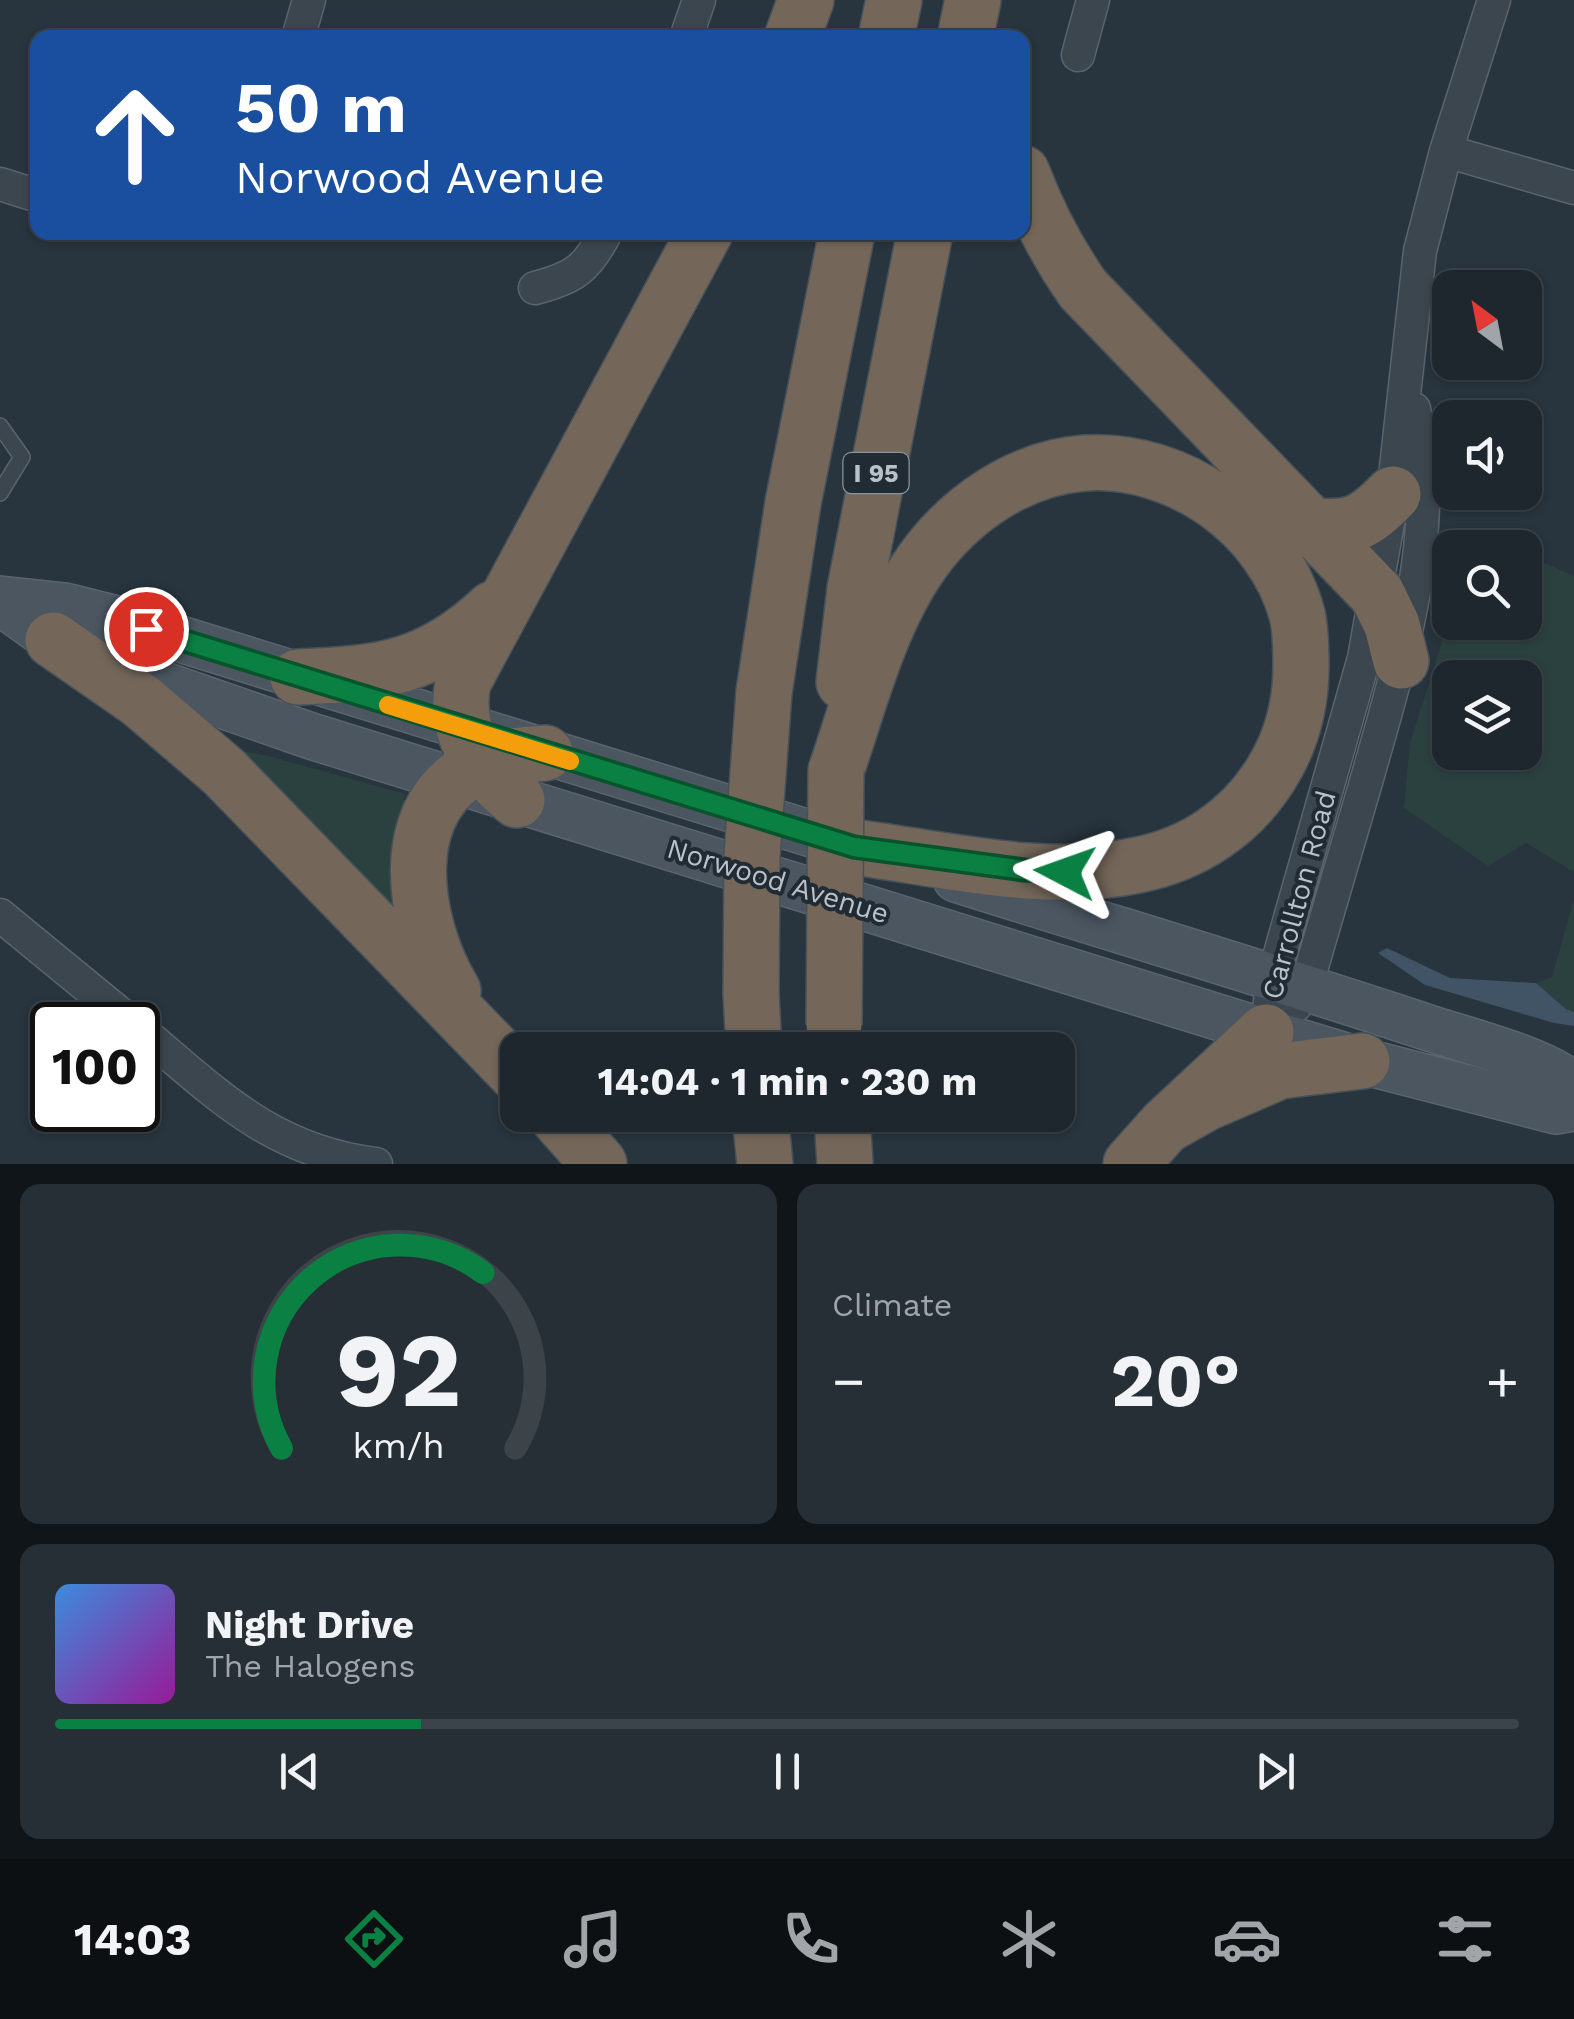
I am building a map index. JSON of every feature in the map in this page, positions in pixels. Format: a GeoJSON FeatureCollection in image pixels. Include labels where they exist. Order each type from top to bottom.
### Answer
{"type":"FeatureCollection","features":[{"type":"Feature","properties":{"kind":"highway"},"geometry":{"type":"LineString","coordinates":[[795,30],[806,0]]}},
{"type":"Feature","properties":{"kind":"highway"},"geometry":{"type":"LineString","coordinates":[[888,30],[894,0]]}},
{"type":"Feature","properties":{"kind":"highway"},"geometry":{"type":"LineString","coordinates":[[966,30],[972,0]]}},
{"type":"Feature","properties":{"kind":"highway"},"geometry":{"type":"LineString","coordinates":[[1003,30],[1005,0]]}},
{"type":"Feature","properties":{"kind":"highway"},"geometry":{"type":"LineString","coordinates":[[1030,194],[1058,252],[1083,289],[1377,594],[1392,624],[1401,661]]}},
{"type":"Feature","properties":{"kind":"highway"},"geometry":{"type":"LineString","coordinates":[[479,769],[458,706],[463,682],[701,240]]}},
{"type":"Feature","properties":{"kind":"highway","name":"I 95"},"geometry":{"type":"LineString","coordinates":[[753,1032],[752,856],[764,692],[793,503],[845,240]]}},
{"type":"Feature","properties":{"kind":"highway","name":"I 95"},"geometry":{"type":"LineString","coordinates":[[835,1032],[836,771],[848,716],[855,589],[923,240]]}},
{"type":"Feature","properties":{"kind":"highway"},"geometry":{"type":"LineString","coordinates":[[848,716],[922,562],[976,506],[1010,484],[1049,470],[1086,463],[1125,466],[1162,474],[1201,491],[1239,520],[1265,548],[1284,580],[1297,616],[1301,684],[1295,722],[1282,757],[1238,816],[1205,840],[1141,865],[1103,872],[1024,870],[854,847]]}},
{"type":"Feature","properties":{"kind":"highway"},"geometry":{"type":"LineString","coordinates":[[1310,524],[1340,528],[1359,523],[1392,494]]}},
{"type":"Feature","properties":{"kind":"highway"},"geometry":{"type":"LineString","coordinates":[[298,677],[354,675],[403,666],[438,652],[468,632],[510,593]]}},
{"type":"Feature","properties":{"kind":"highway"},"geometry":{"type":"LineString","coordinates":[[53,640],[141,702],[224,772],[500,1057]]}},
{"type":"Feature","properties":{"kind":"highway"},"geometry":{"type":"LineString","coordinates":[[477,1033],[429,946],[418,886],[419,854],[438,801],[479,769],[508,756],[545,753]]}},
{"type":"Feature","properties":{"kind":"highway"},"geometry":{"type":"LineString","coordinates":[[1148,1145],[1266,1032]]}},
{"type":"Feature","properties":{"kind":"highway"},"geometry":{"type":"LineString","coordinates":[[1148,1145],[1247,1083],[1280,1071],[1362,1061]]}},
{"type":"Feature","properties":{"kind":"highway"},"geometry":{"type":"LineString","coordinates":[[571,1132],[599,1164]]}},
{"type":"Feature","properties":{"kind":"highway"},"geometry":{"type":"LineString","coordinates":[[762,1132],[765,1164]]}},
{"type":"Feature","properties":{"kind":"highway"},"geometry":{"type":"LineString","coordinates":[[843,1132],[846,1164]]}},
{"type":"Feature","properties":{"kind":"main road","name":"Norwood Avenue"},"geometry":{"type":"LineString","coordinates":[[0,601],[65,606],[298,677],[479,769]]}},
{"type":"Feature","properties":{"kind":"main road","name":"Norwood Avenue"},"geometry":{"type":"LineString","coordinates":[[0,601],[53,640],[215,704],[479,769],[1362,1061],[1556,1110],[1574,1108]]}},
{"type":"Feature","properties":{"kind":"main road","name":"Norwood Avenue"},"geometry":{"type":"LineString","coordinates":[[545,753],[1289,983],[1512,1056],[1564,1077],[1574,1086]]}},
{"type":"Feature","properties":{"kind":"street"},"geometry":{"type":"LineString","coordinates":[[300,30],[309,0]]}},
{"type":"Feature","properties":{"kind":"street"},"geometry":{"type":"LineString","coordinates":[[689,30],[700,0]]}},
{"type":"Feature","properties":{"kind":"street"},"geometry":{"type":"LineString","coordinates":[[1078,55],[1093,0]]}},
{"type":"Feature","properties":{"kind":"street","name":"Carrollton Road"},"geometry":{"type":"LineString","coordinates":[[1266,1032],[1297,1003],[1289,983],[1377,594],[1407,380],[1420,251],[1483,8]]}},
{"type":"Feature","properties":{"kind":"street"},"geometry":{"type":"LineString","coordinates":[[1446,151],[1574,188]]}},
{"type":"Feature","properties":{"kind":"street"},"geometry":{"type":"LineString","coordinates":[[0,184],[30,193]]}},
{"type":"Feature","properties":{"kind":"street"},"geometry":{"type":"LineString","coordinates":[[534,288],[560,282],[579,271],[602,240]]}},
{"type":"Feature","properties":{"kind":"street","name":"Carrollton Road"},"geometry":{"type":"LineString","coordinates":[[1289,983],[1401,661],[1413,595],[1422,486],[1420,433],[1407,380]]}},
{"type":"Feature","properties":{"kind":"street"},"geometry":{"type":"LineString","coordinates":[[0,914],[106,1002]]}},
{"type":"Feature","properties":{"kind":"street"},"geometry":{"type":"LineString","coordinates":[[160,1047],[245,1116],[280,1137],[314,1152],[376,1164]]}},
{"type":"Feature","properties":{"kind":"lane"},"geometry":{"type":"LineString","coordinates":[[0,426],[22,458],[0,492]]}},
{"type":"Feature","properties":{"kind":"green space"},"geometry":{"type":"Polygon","coordinates":[[[1542,562],[1574,576],[1574,872],[1526,843],[1488,866],[1404,808],[1410,743],[1432,674],[1432,770],[1542,770],[1542,660],[1436,660],[1443,640],[1542,640],[1542,562]]]}},
{"type":"Feature","properties":{"kind":"green space"},"geometry":{"type":"Polygon","coordinates":[[[232,749],[405,794],[407,922],[232,749]]]}},
{"type":"Feature","properties":{"kind":"green space"},"geometry":{"type":"Polygon","coordinates":[[[1574,899],[1574,1012],[1536,983],[1552,977],[1574,899]]]}},
{"type":"Feature","properties":{"kind":"water"},"geometry":{"type":"Polygon","coordinates":[[[1387,948],[1450,978],[1536,983],[1574,1012],[1574,1026],[1425,985],[1378,953],[1387,948]]]}},
{"type":"Feature","properties":{"kind":"slow traffic"},"geometry":{"type":"LineString","coordinates":[[388,705],[570,761]]}},
{"type":"Feature","properties":{"kind":"route"},"geometry":{"type":"LineString","coordinates":[[146,629],[854,847],[1065,872]]}}]}
